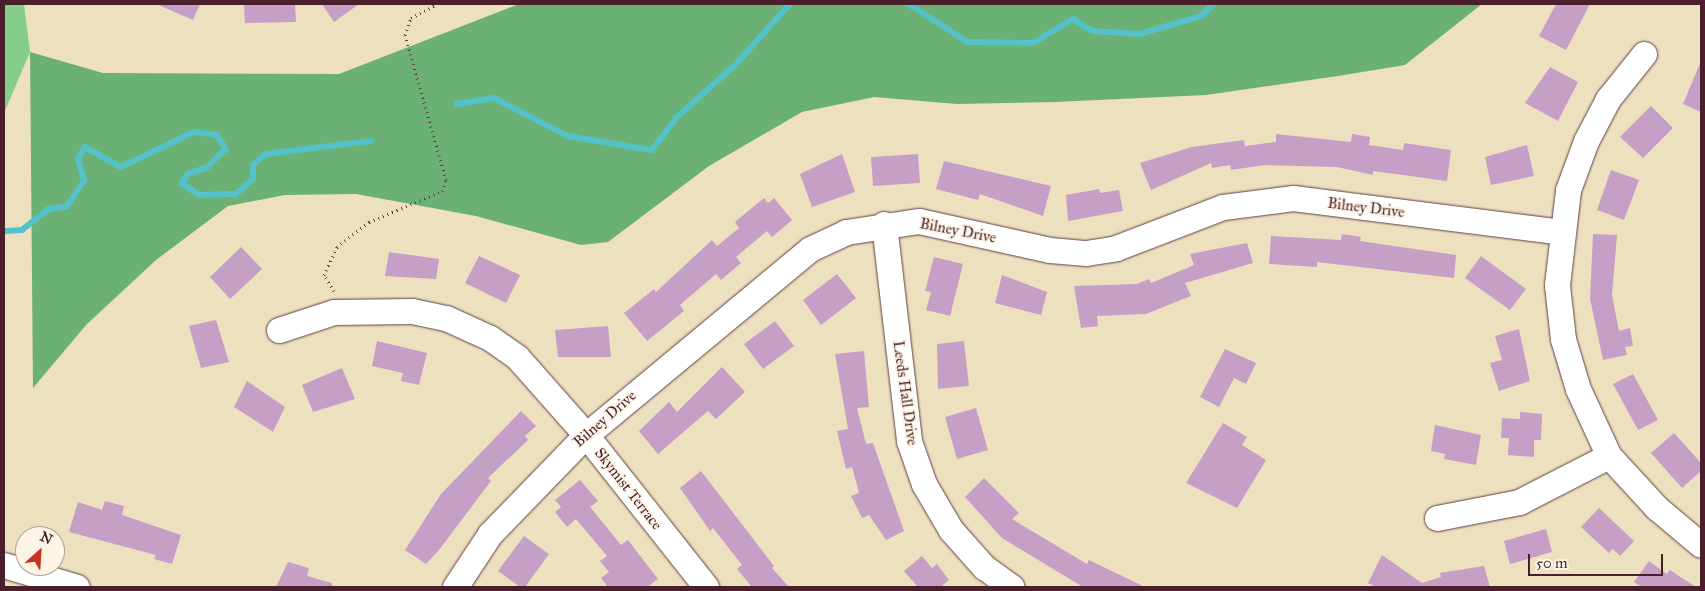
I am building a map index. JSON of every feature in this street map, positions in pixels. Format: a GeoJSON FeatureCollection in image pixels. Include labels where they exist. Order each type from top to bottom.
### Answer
{"type":"FeatureCollection","features":[{"type":"Feature","properties":{"kind":"street"},"geometry":{"type":"LineString","coordinates":[[1644,54],[1608,99],[1586,141],[1568,190],[1557,285],[1563,339],[1578,390],[1609,456],[1656,508],[1701,545]]}},
{"type":"Feature","properties":{"kind":"street","name":"Bilney Drive"},"geometry":{"type":"LineString","coordinates":[[455,587],[490,534],[586,434],[810,249],[846,232],[884,224],[920,221],[1050,250],[1086,253],[1116,248],[1223,207],[1293,198],[1562,232]]}},
{"type":"Feature","properties":{"kind":"street","name":"Leeds Hall Drive"},"geometry":{"type":"LineString","coordinates":[[884,224],[909,441],[924,484],[951,530],[984,567],[1012,587]]}},
{"type":"Feature","properties":{"kind":"street","name":"Skymist Terrace"},"geometry":{"type":"LineString","coordinates":[[279,330],[334,312],[364,309],[438,316],[490,338],[517,357],[586,434],[706,587]]}},
{"type":"Feature","properties":{"kind":"street"},"geometry":{"type":"LineString","coordinates":[[1437,518],[1519,502],[1609,456]]}},
{"type":"Feature","properties":{"kind":"street"},"geometry":{"type":"LineString","coordinates":[[4,565],[77,587]]}},
{"type":"Feature","properties":{"kind":"path"},"geometry":{"type":"LineString","coordinates":[[364,309],[337,296],[324,275],[334,253],[369,222],[429,200],[442,191],[446,180],[405,35],[411,18],[437,4]]}},
{"type":"Feature","properties":{"kind":"green space"},"geometry":{"type":"Polygon","coordinates":[[[4,4],[24,4],[30,52],[4,113],[4,4]]]}},
{"type":"Feature","properties":{"kind":"green space"},"geometry":{"type":"Polygon","coordinates":[[[519,4],[1482,4],[1405,65],[1338,76],[1206,95],[1055,102],[957,104],[874,97],[802,112],[709,166],[608,242],[581,245],[476,216],[356,194],[285,195],[228,206],[156,260],[86,325],[33,388],[30,52],[103,73],[339,74],[519,4]]]}},
{"type":"Feature","properties":{"kind":"building"},"geometry":{"type":"Polygon","coordinates":[[[156,4],[200,4],[193,20],[156,4]]]}},
{"type":"Feature","properties":{"kind":"building"},"geometry":{"type":"Polygon","coordinates":[[[244,4],[295,4],[296,22],[245,23],[244,4]]]}},
{"type":"Feature","properties":{"kind":"building"},"geometry":{"type":"Polygon","coordinates":[[[322,4],[359,4],[334,22],[322,4]]]}},
{"type":"Feature","properties":{"kind":"building"},"geometry":{"type":"Polygon","coordinates":[[[1556,4],[1590,4],[1566,50],[1539,36],[1556,4]]]}},
{"type":"Feature","properties":{"kind":"building"},"geometry":{"type":"Polygon","coordinates":[[[1701,61],[1701,112],[1683,104],[1701,61]]]}},
{"type":"Feature","properties":{"kind":"building"},"geometry":{"type":"Polygon","coordinates":[[[1550,67],[1578,82],[1558,121],[1525,103],[1550,67]]]}},
{"type":"Feature","properties":{"kind":"building"},"geometry":{"type":"Polygon","coordinates":[[[1651,106],[1673,128],[1643,158],[1620,137],[1651,106]]]}},
{"type":"Feature","properties":{"kind":"building"},"geometry":{"type":"Polygon","coordinates":[[[1276,134],[1351,142],[1352,134],[1370,137],[1369,145],[1403,150],[1404,143],[1451,150],[1447,181],[1373,171],[1373,175],[1337,167],[1265,165],[1231,170],[1230,165],[1212,168],[1211,163],[1151,190],[1140,163],[1192,147],[1244,140],[1245,146],[1276,142],[1276,134]]]}},
{"type":"Feature","properties":{"kind":"building"},"geometry":{"type":"Polygon","coordinates":[[[1527,145],[1534,176],[1491,185],[1485,157],[1527,145]]]}},
{"type":"Feature","properties":{"kind":"building"},"geometry":{"type":"Polygon","coordinates":[[[842,154],[855,192],[812,207],[800,174],[842,154]]]}},
{"type":"Feature","properties":{"kind":"building"},"geometry":{"type":"Polygon","coordinates":[[[918,154],[920,183],[873,186],[871,157],[918,154]]]}},
{"type":"Feature","properties":{"kind":"building"},"geometry":{"type":"Polygon","coordinates":[[[944,161],[1051,186],[1043,216],[980,194],[978,200],[936,189],[944,161]]]}},
{"type":"Feature","properties":{"kind":"building"},"geometry":{"type":"Polygon","coordinates":[[[1611,170],[1639,180],[1624,220],[1597,210],[1611,170]]]}},
{"type":"Feature","properties":{"kind":"building"},"geometry":{"type":"Polygon","coordinates":[[[1099,189],[1100,193],[1119,190],[1123,211],[1068,221],[1066,195],[1099,189]]]}},
{"type":"Feature","properties":{"kind":"building"},"geometry":{"type":"Polygon","coordinates":[[[764,198],[768,203],[774,198],[792,220],[772,237],[767,231],[736,257],[741,263],[721,280],[716,274],[680,305],[684,311],[647,341],[624,313],[654,289],[656,292],[712,240],[717,246],[739,228],[735,222],[764,198]]]}},
{"type":"Feature","properties":{"kind":"building"},"geometry":{"type":"Polygon","coordinates":[[[1342,234],[1361,237],[1360,241],[1456,255],[1454,278],[1317,262],[1317,267],[1269,264],[1271,236],[1341,240],[1342,234]]]}},
{"type":"Feature","properties":{"kind":"building"},"geometry":{"type":"Polygon","coordinates":[[[1593,234],[1617,235],[1612,295],[1619,331],[1630,328],[1633,346],[1625,347],[1627,355],[1603,360],[1590,299],[1593,234]]]}},
{"type":"Feature","properties":{"kind":"building"},"geometry":{"type":"Polygon","coordinates":[[[1247,243],[1253,263],[1185,283],[1191,296],[1146,314],[1097,316],[1098,326],[1081,328],[1074,286],[1137,284],[1149,279],[1151,283],[1194,265],[1190,254],[1247,243]]]}},
{"type":"Feature","properties":{"kind":"building"},"geometry":{"type":"Polygon","coordinates":[[[241,247],[262,269],[230,299],[210,277],[241,247]]]}},
{"type":"Feature","properties":{"kind":"building"},"geometry":{"type":"Polygon","coordinates":[[[389,252],[439,259],[436,279],[385,276],[389,252]]]}},
{"type":"Feature","properties":{"kind":"building"},"geometry":{"type":"Polygon","coordinates":[[[479,256],[520,275],[506,303],[465,283],[479,256]]]}},
{"type":"Feature","properties":{"kind":"building"},"geometry":{"type":"Polygon","coordinates":[[[1481,256],[1526,289],[1510,310],[1465,278],[1481,256]]]}},
{"type":"Feature","properties":{"kind":"building"},"geometry":{"type":"Polygon","coordinates":[[[934,257],[963,264],[950,316],[926,310],[931,292],[925,291],[934,257]]]}},
{"type":"Feature","properties":{"kind":"building"},"geometry":{"type":"Polygon","coordinates":[[[837,274],[856,298],[821,325],[803,300],[837,274]]]}},
{"type":"Feature","properties":{"kind":"building"},"geometry":{"type":"Polygon","coordinates":[[[1002,275],[1047,292],[1041,315],[995,303],[1002,275]]]}},
{"type":"Feature","properties":{"kind":"building"},"geometry":{"type":"Polygon","coordinates":[[[216,320],[229,362],[201,368],[189,326],[216,320]]]}},
{"type":"Feature","properties":{"kind":"building"},"geometry":{"type":"Polygon","coordinates":[[[775,321],[794,346],[763,369],[744,344],[775,321]]]}},
{"type":"Feature","properties":{"kind":"building"},"geometry":{"type":"Polygon","coordinates":[[[608,326],[611,357],[558,357],[555,330],[608,326]]]}},
{"type":"Feature","properties":{"kind":"building"},"geometry":{"type":"Polygon","coordinates":[[[1519,329],[1530,381],[1499,391],[1490,363],[1502,360],[1495,336],[1519,329]]]}},
{"type":"Feature","properties":{"kind":"building"},"geometry":{"type":"Polygon","coordinates":[[[377,341],[427,353],[419,385],[401,381],[403,373],[372,366],[377,341]]]}},
{"type":"Feature","properties":{"kind":"building"},"geometry":{"type":"Polygon","coordinates":[[[964,341],[969,386],[938,389],[937,344],[964,341]]]}},
{"type":"Feature","properties":{"kind":"building"},"geometry":{"type":"Polygon","coordinates":[[[1225,349],[1256,363],[1246,384],[1234,378],[1219,407],[1200,397],[1225,349]]]}},
{"type":"Feature","properties":{"kind":"building"},"geometry":{"type":"Polygon","coordinates":[[[864,351],[869,407],[857,408],[866,444],[873,443],[904,531],[886,540],[869,515],[862,518],[851,496],[859,493],[852,467],[846,469],[837,431],[848,429],[835,354],[864,351]]]}},
{"type":"Feature","properties":{"kind":"building"},"geometry":{"type":"Polygon","coordinates":[[[722,367],[745,392],[716,419],[708,411],[658,454],[639,431],[669,402],[677,412],[722,367]]]}},
{"type":"Feature","properties":{"kind":"building"},"geometry":{"type":"Polygon","coordinates":[[[342,368],[355,399],[313,412],[302,385],[342,368]]]}},
{"type":"Feature","properties":{"kind":"building"},"geometry":{"type":"Polygon","coordinates":[[[1633,374],[1658,420],[1638,430],[1613,384],[1633,374]]]}},
{"type":"Feature","properties":{"kind":"building"},"geometry":{"type":"Polygon","coordinates":[[[247,381],[285,407],[273,432],[234,407],[247,381]]]}},
{"type":"Feature","properties":{"kind":"building"},"geometry":{"type":"Polygon","coordinates":[[[976,408],[988,450],[957,459],[945,417],[976,408]]]}},
{"type":"Feature","properties":{"kind":"building"},"geometry":{"type":"Polygon","coordinates":[[[521,411],[536,426],[525,436],[528,440],[488,478],[491,481],[439,550],[426,564],[405,550],[441,494],[521,411]]]}},
{"type":"Feature","properties":{"kind":"building"},"geometry":{"type":"Polygon","coordinates":[[[1520,412],[1542,414],[1541,440],[1534,440],[1534,457],[1508,455],[1509,438],[1501,438],[1502,418],[1520,419],[1520,412]]]}},
{"type":"Feature","properties":{"kind":"building"},"geometry":{"type":"Polygon","coordinates":[[[1223,423],[1247,437],[1242,445],[1266,460],[1237,508],[1186,483],[1223,423]]]}},
{"type":"Feature","properties":{"kind":"building"},"geometry":{"type":"Polygon","coordinates":[[[1435,425],[1481,435],[1476,465],[1444,459],[1445,454],[1431,451],[1435,425]]]}},
{"type":"Feature","properties":{"kind":"building"},"geometry":{"type":"Polygon","coordinates":[[[1674,433],[1701,463],[1701,471],[1682,488],[1651,453],[1674,433]]]}},
{"type":"Feature","properties":{"kind":"building"},"geometry":{"type":"Polygon","coordinates":[[[701,471],[774,566],[772,568],[789,587],[752,587],[737,569],[742,565],[713,528],[710,531],[680,488],[701,471]]]}},
{"type":"Feature","properties":{"kind":"building"},"geometry":{"type":"Polygon","coordinates":[[[984,478],[1019,513],[1012,519],[1087,564],[1089,560],[1145,587],[1083,587],[1002,538],[965,497],[984,478]]]}},
{"type":"Feature","properties":{"kind":"building"},"geometry":{"type":"Polygon","coordinates":[[[580,480],[598,501],[590,507],[621,545],[628,540],[658,579],[647,587],[608,587],[601,578],[609,572],[600,561],[607,556],[576,519],[567,527],[555,512],[561,507],[555,500],[580,480]]]}},
{"type":"Feature","properties":{"kind":"building"},"geometry":{"type":"Polygon","coordinates":[[[105,501],[124,506],[122,515],[181,535],[172,564],[154,559],[156,555],[69,532],[78,502],[102,510],[105,501]]]}},
{"type":"Feature","properties":{"kind":"building"},"geometry":{"type":"Polygon","coordinates":[[[1599,508],[1634,541],[1620,556],[1613,549],[1609,553],[1581,527],[1599,508]]]}},
{"type":"Feature","properties":{"kind":"building"},"geometry":{"type":"Polygon","coordinates":[[[1546,529],[1552,552],[1510,564],[1504,541],[1546,529]]]}},
{"type":"Feature","properties":{"kind":"building"},"geometry":{"type":"Polygon","coordinates":[[[524,536],[549,554],[525,587],[520,587],[498,571],[524,536]]]}},
{"type":"Feature","properties":{"kind":"building"},"geometry":{"type":"Polygon","coordinates":[[[1382,555],[1422,583],[1441,577],[1440,573],[1484,566],[1490,587],[1377,587],[1368,583],[1382,555]]]}},
{"type":"Feature","properties":{"kind":"building"},"geometry":{"type":"Polygon","coordinates":[[[922,556],[932,568],[937,564],[949,580],[940,587],[918,587],[904,571],[922,556]]]}},
{"type":"Feature","properties":{"kind":"building"},"geometry":{"type":"Polygon","coordinates":[[[1649,561],[1667,574],[1670,570],[1696,587],[1642,587],[1634,582],[1649,561]]]}},
{"type":"Feature","properties":{"kind":"building"},"geometry":{"type":"Polygon","coordinates":[[[288,562],[309,568],[307,576],[332,583],[332,587],[276,587],[288,562]]]}},
{"type":"Feature","properties":{"kind":"waterway"},"geometry":{"type":"LineString","coordinates":[[457,104],[494,98],[568,136],[652,150],[675,119],[736,64],[790,4]]}},
{"type":"Feature","properties":{"kind":"waterway"},"geometry":{"type":"LineString","coordinates":[[909,4],[968,42],[1033,43],[1073,19],[1092,31],[1140,34],[1201,16],[1214,4]]}},
{"type":"Feature","properties":{"kind":"waterway"},"geometry":{"type":"LineString","coordinates":[[4,231],[22,230],[49,209],[67,206],[84,181],[78,159],[85,147],[121,167],[194,132],[217,135],[226,149],[207,168],[189,174],[182,183],[199,195],[236,194],[253,179],[253,165],[266,154],[371,141]]}}]}
